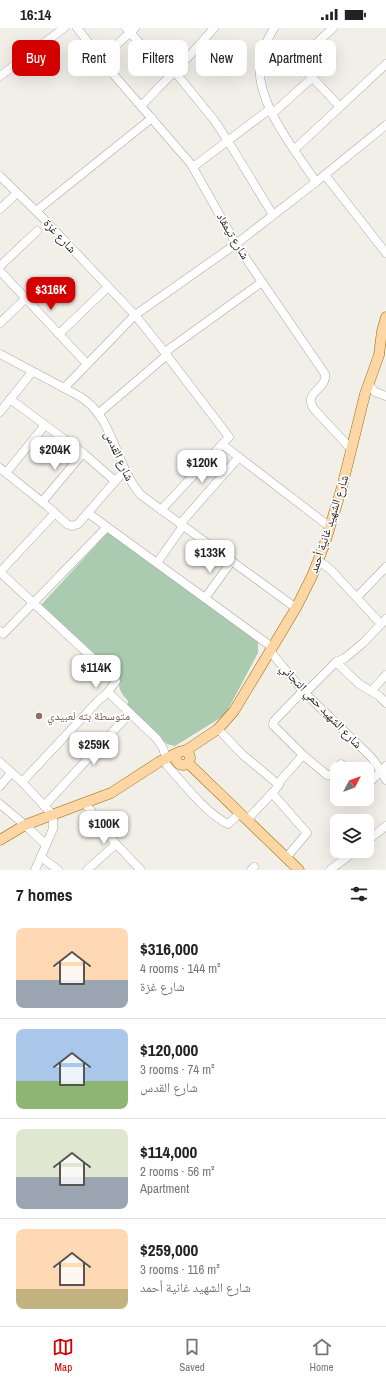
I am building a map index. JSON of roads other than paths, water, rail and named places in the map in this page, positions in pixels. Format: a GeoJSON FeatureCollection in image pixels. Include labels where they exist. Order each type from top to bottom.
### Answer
{"type":"FeatureCollection","features":[{"type":"Feature","properties":{"kind":"main road","name":"شارع الشهيد غانية أحمد"},"geometry":{"type":"LineString","coordinates":[[178,757],[218,729],[234,711],[310,582],[319,561],[342,487],[368,384],[379,355],[382,331],[386,317]]}},
{"type":"Feature","properties":{"kind":"main road"},"geometry":{"type":"LineString","coordinates":[[0,840],[25,824],[102,797],[178,757],[299,870]]}},
{"type":"Feature","properties":{"kind":"street"},"geometry":{"type":"LineString","coordinates":[[0,76],[64,28]]}},
{"type":"Feature","properties":{"kind":"street","name":"شارع تيمقاد"},"geometry":{"type":"LineString","coordinates":[[77,28],[86,40]]}},
{"type":"Feature","properties":{"kind":"street"},"geometry":{"type":"LineString","coordinates":[[274,28],[264,48],[260,68],[262,87],[271,112],[316,182]]}},
{"type":"Feature","properties":{"kind":"street"},"geometry":{"type":"LineString","coordinates":[[332,28],[297,61],[340,107]]}},
{"type":"Feature","properties":{"kind":"street"},"geometry":{"type":"LineString","coordinates":[[120,40],[131,29],[141,40]]}},
{"type":"Feature","properties":{"kind":"street"},"geometry":{"type":"LineString","coordinates":[[188,55],[210,29]]}},
{"type":"Feature","properties":{"kind":"street"},"geometry":{"type":"LineString","coordinates":[[295,149],[386,64]]}},
{"type":"Feature","properties":{"kind":"street","name":"شارع تيمقاد"},"geometry":{"type":"LineString","coordinates":[[115,76],[193,167],[236,244],[325,374],[326,378],[312,396],[312,407],[351,449]]}},
{"type":"Feature","properties":{"kind":"street"},"geometry":{"type":"LineString","coordinates":[[141,106],[170,76]]}},
{"type":"Feature","properties":{"kind":"street"},"geometry":{"type":"LineString","coordinates":[[174,76],[214,120],[274,215]]}},
{"type":"Feature","properties":{"kind":"street"},"geometry":{"type":"LineString","coordinates":[[193,167],[228,140],[271,112],[312,77]]}},
{"type":"Feature","properties":{"kind":"street"},"geometry":{"type":"LineString","coordinates":[[36,211],[152,118]]}},
{"type":"Feature","properties":{"kind":"street"},"geometry":{"type":"LineString","coordinates":[[64,388],[135,315],[236,244],[325,175],[386,125]]}},
{"type":"Feature","properties":{"kind":"street"},"geometry":{"type":"LineString","coordinates":[[325,175],[386,252]]}},
{"type":"Feature","properties":{"kind":"street","name":"شارع غزة"},"geometry":{"type":"LineString","coordinates":[[0,176],[36,211],[135,315],[229,437],[223,445]]}},
{"type":"Feature","properties":{"kind":"street"},"geometry":{"type":"LineString","coordinates":[[0,209],[17,193]]}},
{"type":"Feature","properties":{"kind":"street"},"geometry":{"type":"LineString","coordinates":[[0,266],[37,231]]}},
{"type":"Feature","properties":{"kind":"street"},"geometry":{"type":"LineString","coordinates":[[0,271],[87,364]]}},
{"type":"Feature","properties":{"kind":"street"},"geometry":{"type":"LineString","coordinates":[[98,413],[166,354],[262,282]]}},
{"type":"Feature","properties":{"kind":"street"},"geometry":{"type":"LineString","coordinates":[[59,334],[108,287]]}},
{"type":"Feature","properties":{"kind":"street"},"geometry":{"type":"LineString","coordinates":[[0,324],[26,298]]}},
{"type":"Feature","properties":{"kind":"street","name":"شارع القدس"},"geometry":{"type":"LineString","coordinates":[[0,354],[85,399],[98,413],[136,490],[146,500],[296,608]]}},
{"type":"Feature","properties":{"kind":"street"},"geometry":{"type":"LineString","coordinates":[[0,412],[32,372]]}},
{"type":"Feature","properties":{"kind":"street"},"geometry":{"type":"LineString","coordinates":[[368,384],[375,392],[386,396]]}},
{"type":"Feature","properties":{"kind":"street"},"geometry":{"type":"LineString","coordinates":[[10,399],[83,453],[115,481]]}},
{"type":"Feature","properties":{"kind":"street"},"geometry":{"type":"LineString","coordinates":[[45,425],[3,470],[67,524],[72,526],[78,524],[125,470]]}},
{"type":"Feature","properties":{"kind":"street"},"geometry":{"type":"LineString","coordinates":[[161,510],[223,445],[330,527]]}},
{"type":"Feature","properties":{"kind":"street"},"geometry":{"type":"LineString","coordinates":[[42,502],[83,453]]}},
{"type":"Feature","properties":{"kind":"street"},"geometry":{"type":"LineString","coordinates":[[157,563],[181,525],[239,457]]}},
{"type":"Feature","properties":{"kind":"street"},"geometry":{"type":"LineString","coordinates":[[22,782],[108,692],[116,681],[0,572],[55,513]]}},
{"type":"Feature","properties":{"kind":"street","name":"شارع الشهيد حمي التجاني"},"geometry":{"type":"LineString","coordinates":[[88,513],[205,598],[271,649],[304,692],[371,757],[377,765],[383,769],[386,780]]}},
{"type":"Feature","properties":{"kind":"street"},"geometry":{"type":"LineString","coordinates":[[0,631],[4,634],[107,527]]}},
{"type":"Feature","properties":{"kind":"street"},"geometry":{"type":"LineString","coordinates":[[205,598],[232,561]]}},
{"type":"Feature","properties":{"kind":"street"},"geometry":{"type":"LineString","coordinates":[[319,561],[332,570],[357,597],[384,622],[353,651],[336,662],[274,722],[273,725],[303,755],[327,775],[330,775]]}},
{"type":"Feature","properties":{"kind":"street"},"geometry":{"type":"LineString","coordinates":[[357,597],[386,567]]}},
{"type":"Feature","properties":{"kind":"street"},"geometry":{"type":"LineString","coordinates":[[336,662],[359,684],[386,703]]}},
{"type":"Feature","properties":{"kind":"street"},"geometry":{"type":"LineString","coordinates":[[371,691],[386,676]]}},
{"type":"Feature","properties":{"kind":"street"},"geometry":{"type":"LineString","coordinates":[[108,692],[157,739],[163,748],[178,757],[206,808],[220,820],[228,824],[244,817],[272,793],[279,785],[281,780],[303,755]]}},
{"type":"Feature","properties":{"kind":"street"},"geometry":{"type":"LineString","coordinates":[[44,806],[130,713]]}},
{"type":"Feature","properties":{"kind":"street"},"geometry":{"type":"LineString","coordinates":[[218,729],[243,755],[279,785]]}},
{"type":"Feature","properties":{"kind":"street"},"geometry":{"type":"LineString","coordinates":[[0,762],[22,782],[53,815],[53,829],[35,870]]}},
{"type":"Feature","properties":{"kind":"street"},"geometry":{"type":"LineString","coordinates":[[374,778],[383,769]]}},
{"type":"Feature","properties":{"kind":"street"},"geometry":{"type":"LineString","coordinates":[[0,786],[11,772]]}},
{"type":"Feature","properties":{"kind":"street"},"geometry":{"type":"LineString","coordinates":[[272,793],[308,833],[286,858]]}},
{"type":"Feature","properties":{"kind":"street"},"geometry":{"type":"LineString","coordinates":[[85,803],[116,844],[141,870]]}},
{"type":"Feature","properties":{"kind":"street"},"geometry":{"type":"LineString","coordinates":[[0,804],[25,824],[46,845]]}},
{"type":"Feature","properties":{"kind":"street"},"geometry":{"type":"LineString","coordinates":[[374,835],[386,826]]}},
{"type":"Feature","properties":{"kind":"street"},"geometry":{"type":"LineString","coordinates":[[88,870],[116,844]]}},
{"type":"Feature","properties":{"kind":"street"},"geometry":{"type":"LineString","coordinates":[[41,857],[58,870]]}},
{"type":"Feature","properties":{"kind":"street"},"geometry":{"type":"LineString","coordinates":[[330,870],[346,858]]}},
{"type":"Feature","properties":{"kind":"place","name":"متوسطة بته لعبيدي"},"geometry":{"type":"Point","coordinates":[39,716]}}]}
